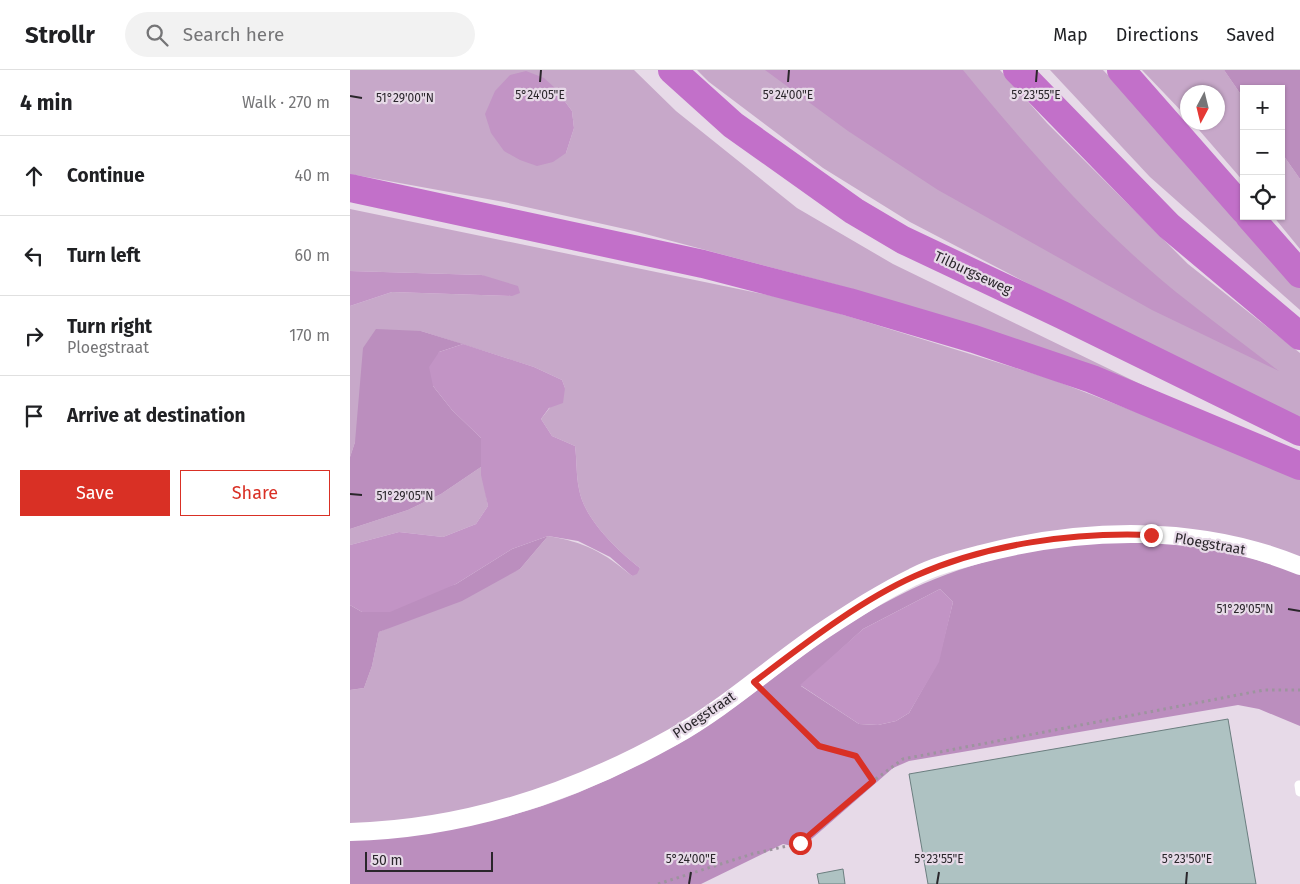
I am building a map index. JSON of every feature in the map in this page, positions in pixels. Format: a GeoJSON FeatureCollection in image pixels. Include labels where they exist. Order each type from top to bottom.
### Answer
{"type":"FeatureCollection","features":[{"type":"Feature","properties":{"kind":"highway","name":"Tilburgseweg"},"geometry":{"type":"LineString","coordinates":[[672,70],[734,125],[854,211],[903,240],[1062,315],[1300,432]]}},
{"type":"Feature","properties":{"kind":"highway"},"geometry":{"type":"LineString","coordinates":[[1017,70],[1169,226],[1300,336]]}},
{"type":"Feature","properties":{"kind":"highway"},"geometry":{"type":"LineString","coordinates":[[1121,70],[1240,205]]}},
{"type":"Feature","properties":{"kind":"highway"},"geometry":{"type":"LineString","coordinates":[[350,188],[703,264],[849,302],[974,339],[1092,380],[1300,466]]}},
{"type":"Feature","properties":{"kind":"highway"},"geometry":{"type":"LineString","coordinates":[[1253,220],[1300,274]]}},
{"type":"Feature","properties":{"kind":"street","name":"Ploegstraat"},"geometry":{"type":"LineString","coordinates":[[350,832],[434,824],[508,808],[559,792],[607,772],[676,735],[754,682],[823,630],[914,576],[953,562],[1002,549],[1061,537],[1115,533],[1213,542],[1279,557],[1300,566]]}},
{"type":"Feature","properties":{"kind":"path"},"geometry":{"type":"LineString","coordinates":[[754,682],[819,746],[856,756],[873,781]]}},
{"type":"Feature","properties":{"kind":"path"},"geometry":{"type":"LineString","coordinates":[[658,884],[752,854],[800,843],[873,781],[903,759],[1264,690],[1300,690]]}},
{"type":"Feature","properties":{"kind":"shaded area"},"geometry":{"type":"Polygon","coordinates":[[[350,70],[634,70],[676,111],[797,208],[893,264],[1200,413],[841,286],[634,231],[504,202],[350,174],[350,70]],[[555,88],[566,153],[574,128],[572,111],[555,88]]]}},
{"type":"Feature","properties":{"kind":"shaded area"},"geometry":{"type":"Polygon","coordinates":[[[697,70],[1000,70],[1047,123],[1188,264],[1300,353],[1300,421],[1142,343],[910,222],[823,168],[709,82],[697,70]]]}},
{"type":"Feature","properties":{"kind":"shaded area"},"geometry":{"type":"Polygon","coordinates":[[[765,70],[963,70],[1064,187],[1119,241],[1176,292],[1279,371],[1152,310],[938,190],[848,131],[765,70]]]}},
{"type":"Feature","properties":{"kind":"shaded area"},"geometry":{"type":"Polygon","coordinates":[[[1050,70],[1103,70],[1158,127],[1300,287],[1300,310],[1150,177],[1050,70]]]}},
{"type":"Feature","properties":{"kind":"shaded area"},"geometry":{"type":"Polygon","coordinates":[[[1142,70],[1224,70],[1240,93],[1240,177],[1199,130],[1225,130],[1225,85],[1180,85],[1180,110],[1142,70]]]}},
{"type":"Feature","properties":{"kind":"shaded area"},"geometry":{"type":"Polygon","coordinates":[[[1224,70],[1300,70],[1300,179],[1285,158],[1285,85],[1240,85],[1240,93],[1224,70]]]}},
{"type":"Feature","properties":{"kind":"shaded area"},"geometry":{"type":"Polygon","coordinates":[[[526,71],[544,78],[555,88],[572,111],[574,128],[566,153],[553,162],[537,166],[520,160],[504,151],[491,133],[485,114],[495,91],[510,75],[526,71]]]}},
{"type":"Feature","properties":{"kind":"shaded area"},"geometry":{"type":"Polygon","coordinates":[[[1285,158],[1300,179],[1300,249],[1276,220],[1285,220],[1285,158]]]}},
{"type":"Feature","properties":{"kind":"shaded area"},"geometry":{"type":"Polygon","coordinates":[[[350,209],[802,302],[1051,379],[1239,452],[1300,479],[1300,559],[952,556],[672,731],[558,787],[434,819],[350,825],[350,690],[364,688],[372,666],[379,632],[520,569],[548,536],[572,541],[593,549],[612,560],[632,576],[640,568],[612,543],[587,511],[579,489],[575,446],[552,436],[541,419],[565,388],[562,380],[534,367],[421,331],[355,442],[350,457],[350,306],[392,292],[511,296],[482,275],[350,271],[350,209]]]}},
{"type":"Feature","properties":{"kind":"shaded area"},"geometry":{"type":"Polygon","coordinates":[[[350,271],[482,275],[518,286],[520,293],[512,296],[392,292],[350,306],[350,271]]]}},
{"type":"Feature","properties":{"kind":"shaded area"},"geometry":{"type":"Polygon","coordinates":[[[376,329],[421,331],[463,344],[439,352],[433,386],[452,410],[481,438],[481,467],[441,494],[408,510],[350,529],[350,457],[355,442],[363,348],[376,329]]]}},
{"type":"Feature","properties":{"kind":"shaded area"},"geometry":{"type":"Polygon","coordinates":[[[463,344],[534,367],[562,380],[565,388],[563,403],[549,408],[541,419],[552,436],[575,446],[579,489],[587,511],[612,543],[640,568],[637,574],[632,576],[610,557],[578,541],[548,536],[512,549],[456,584],[390,612],[362,612],[350,605],[350,545],[399,532],[443,537],[476,524],[488,506],[481,475],[481,438],[452,410],[433,386],[429,367],[439,352],[463,344]]]}},
{"type":"Feature","properties":{"kind":"shaded area"},"geometry":{"type":"Polygon","coordinates":[[[481,467],[488,506],[476,524],[443,537],[399,532],[350,545],[350,529],[408,510],[441,494],[481,467]]]}},
{"type":"Feature","properties":{"kind":"shaded area"},"geometry":{"type":"Polygon","coordinates":[[[548,536],[520,569],[462,601],[379,632],[372,666],[364,688],[350,690],[350,605],[362,612],[456,584],[512,549],[548,536]]]}},
{"type":"Feature","properties":{"kind":"shaded area"},"geometry":{"type":"Polygon","coordinates":[[[1115,540],[1193,545],[1231,552],[1300,573],[1300,726],[1259,709],[1238,705],[909,761],[893,768],[807,843],[797,847],[783,844],[701,884],[350,884],[350,839],[506,816],[555,802],[638,765],[678,744],[716,720],[829,637],[898,596],[932,580],[965,568],[1036,550],[1115,540]],[[940,589],[863,629],[801,686],[859,724],[878,725],[896,721],[909,713],[938,662],[953,602],[940,589]]]}},
{"type":"Feature","properties":{"kind":"shaded area"},"geometry":{"type":"Polygon","coordinates":[[[940,589],[953,602],[939,662],[909,713],[896,721],[878,725],[859,724],[800,685],[863,629],[940,589]]]}},
{"type":"Feature","properties":{"kind":"building"},"geometry":{"type":"Polygon","coordinates":[[[1228,719],[1256,884],[928,884],[909,774],[1228,719]]]}},
{"type":"Feature","properties":{"kind":"building"},"geometry":{"type":"Polygon","coordinates":[[[843,869],[845,884],[819,884],[817,874],[843,869]]]}},
{"type":"Feature","properties":{"kind":"route"},"geometry":{"type":"LineString","coordinates":[[800,843],[873,781],[856,756],[819,746],[754,682],[823,630],[914,576],[953,562],[1002,549],[1061,537],[1115,533],[1151,535]]}}]}
